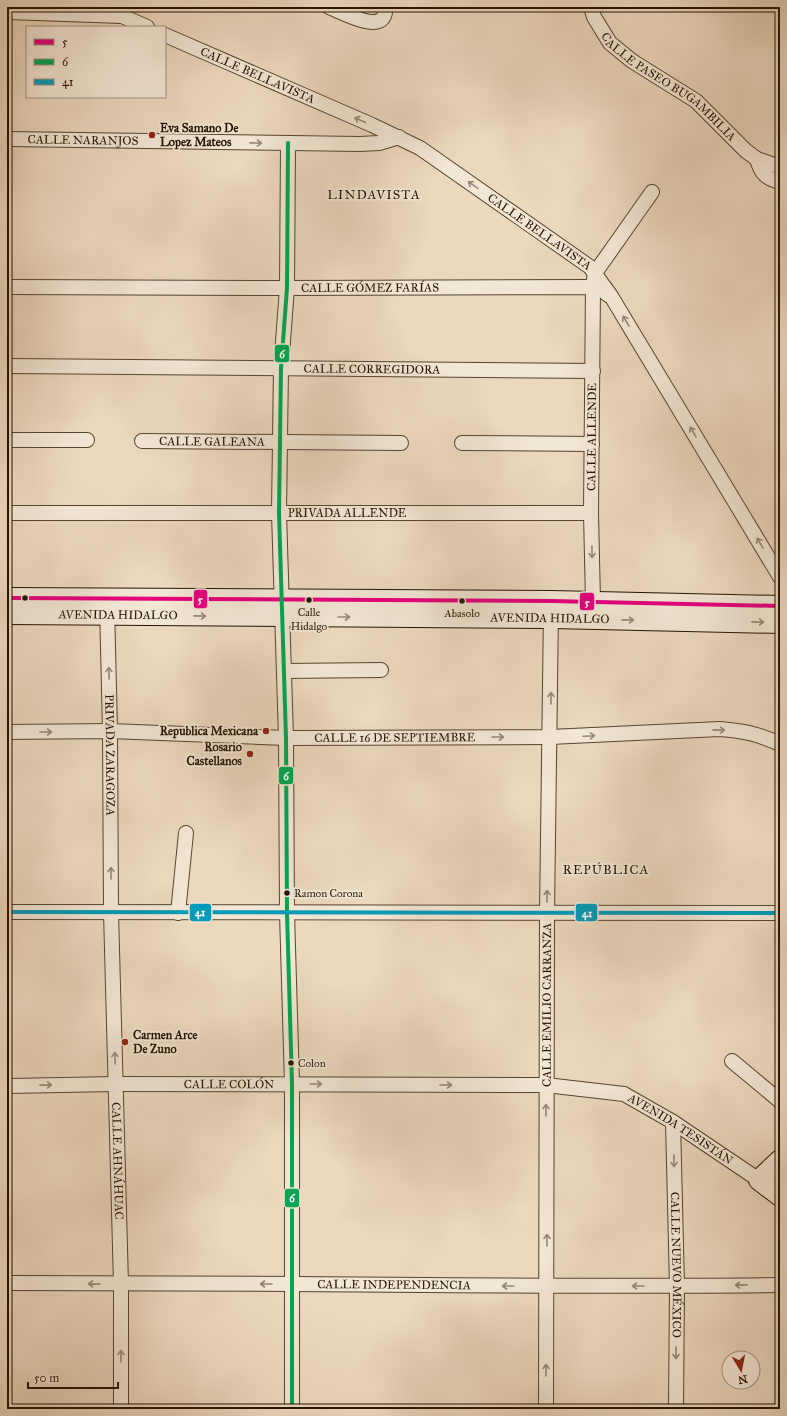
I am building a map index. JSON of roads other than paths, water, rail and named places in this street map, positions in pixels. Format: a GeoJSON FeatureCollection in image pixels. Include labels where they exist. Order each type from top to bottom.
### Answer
{"type":"FeatureCollection","features":[{"type":"Feature","properties":{"kind":"main road","name":"AVENIDA HIDALGO"},"geometry":{"type":"LineString","coordinates":[[7,598],[107,607]]}},
{"type":"Feature","properties":{"kind":"main road","name":"AVENIDA HIDALGO"},"geometry":{"type":"LineString","coordinates":[[551,610],[593,602],[714,612],[780,623]]}},
{"type":"Feature","properties":{"kind":"main road","name":"AVENIDA HIDALGO"},"geometry":{"type":"LineString","coordinates":[[7,614],[107,607],[714,612],[780,606]]}},
{"type":"Feature","properties":{"kind":"main road"},"geometry":{"type":"LineString","coordinates":[[759,1180],[780,1160]]}},
{"type":"Feature","properties":{"kind":"main road","name":"AVENIDA TESISTÁN"},"geometry":{"type":"LineString","coordinates":[[759,1180],[780,1196]]}},
{"type":"Feature","properties":{"kind":"street"},"geometry":{"type":"LineString","coordinates":[[329,7],[362,21],[376,22],[382,20],[385,15],[385,7]]}},
{"type":"Feature","properties":{"kind":"street","name":"CALLE PASEO BUGAMBILIA"},"geometry":{"type":"LineString","coordinates":[[591,7],[594,17],[610,43],[632,62],[696,101],[746,151],[757,159],[780,167]]}},
{"type":"Feature","properties":{"kind":"street"},"geometry":{"type":"LineString","coordinates":[[7,12],[122,16],[145,26]]}},
{"type":"Feature","properties":{"kind":"street","name":"CALLE BELLAVISTA"},"geometry":{"type":"LineString","coordinates":[[166,35],[399,137],[420,148],[590,267],[611,296],[780,577]]}},
{"type":"Feature","properties":{"kind":"street","name":"CALLE NARANJOS"},"geometry":{"type":"LineString","coordinates":[[7,139],[379,143],[399,137]]}},
{"type":"Feature","properties":{"kind":"street"},"geometry":{"type":"LineString","coordinates":[[288,143],[287,288],[281,368],[279,513],[286,738],[287,913],[292,1084],[292,1409]]}},
{"type":"Feature","properties":{"kind":"street","name":"CALLE PASEO BUGAMBILIA"},"geometry":{"type":"LineString","coordinates":[[757,159],[761,171],[771,179],[780,182]]}},
{"type":"Feature","properties":{"kind":"street"},"geometry":{"type":"LineString","coordinates":[[595,273],[652,192]]}},
{"type":"Feature","properties":{"kind":"street","name":"CALLE ALLENDE"},"geometry":{"type":"LineString","coordinates":[[593,602],[591,514],[593,287],[595,273]]}},
{"type":"Feature","properties":{"kind":"street","name":"CALLE GÓMEZ FARÍAS"},"geometry":{"type":"LineString","coordinates":[[7,287],[593,287],[600,288],[611,296]]}},
{"type":"Feature","properties":{"kind":"street","name":"CALLE CORREGIDORA"},"geometry":{"type":"LineString","coordinates":[[7,366],[593,371]]}},
{"type":"Feature","properties":{"kind":"street"},"geometry":{"type":"LineString","coordinates":[[7,440],[88,440]]}},
{"type":"Feature","properties":{"kind":"street","name":"CALLE GALEANA"},"geometry":{"type":"LineString","coordinates":[[142,441],[401,443]]}},
{"type":"Feature","properties":{"kind":"street"},"geometry":{"type":"LineString","coordinates":[[462,443],[592,444]]}},
{"type":"Feature","properties":{"kind":"street","name":"PRIVADA ALLENDE"},"geometry":{"type":"LineString","coordinates":[[7,513],[591,514]]}},
{"type":"Feature","properties":{"kind":"street","name":"PRIVADA ZARAGOZA"},"geometry":{"type":"LineString","coordinates":[[107,607],[110,731],[111,912]]}},
{"type":"Feature","properties":{"kind":"street","name":"CALLE EMILIO CARRANZA"},"geometry":{"type":"LineString","coordinates":[[546,1409],[547,914],[551,610]]}},
{"type":"Feature","properties":{"kind":"street"},"geometry":{"type":"LineString","coordinates":[[284,671],[381,670]]}},
{"type":"Feature","properties":{"kind":"street","name":"CALLE 16 DE SEPTIEMBRE"},"geometry":{"type":"LineString","coordinates":[[7,732],[110,731],[286,738],[550,738],[720,729],[745,732],[764,737],[780,744]]}},
{"type":"Feature","properties":{"kind":"street"},"geometry":{"type":"LineString","coordinates":[[178,913],[186,833]]}},
{"type":"Feature","properties":{"kind":"street"},"geometry":{"type":"LineString","coordinates":[[7,912],[547,914],[780,913]]}},
{"type":"Feature","properties":{"kind":"street","name":"CALLE AHNÁHUAC"},"geometry":{"type":"LineString","coordinates":[[111,912],[121,1285],[121,1409]]}},
{"type":"Feature","properties":{"kind":"street"},"geometry":{"type":"LineString","coordinates":[[732,1061],[780,1101]]}},
{"type":"Feature","properties":{"kind":"street","name":"CALLE COLÓN"},"geometry":{"type":"LineString","coordinates":[[7,1086],[116,1084],[546,1085]]}},
{"type":"Feature","properties":{"kind":"street","name":"AVENIDA TESISTÁN"},"geometry":{"type":"LineString","coordinates":[[546,1085],[624,1094],[673,1122],[759,1180]]}},
{"type":"Feature","properties":{"kind":"street","name":"CALLE NUEVO MÉXICO"},"geometry":{"type":"LineString","coordinates":[[673,1122],[677,1286],[676,1409]]}},
{"type":"Feature","properties":{"kind":"street","name":"CALLE INDEPENDENCIA"},"geometry":{"type":"LineString","coordinates":[[7,1283],[121,1285],[780,1285]]}},
{"type":"Feature","properties":{"kind":"place","name":"Eva Samano De Lopez Mateos"},"geometry":{"type":"Point","coordinates":[152,135]}},
{"type":"Feature","properties":{"kind":"place","name":"Calle Hidalgo"},"geometry":{"type":"Point","coordinates":[309,600]}},
{"type":"Feature","properties":{"kind":"place","name":"Abasolo"},"geometry":{"type":"Point","coordinates":[462,601]}},
{"type":"Feature","properties":{"kind":"place","name":"Republica Mexicana"},"geometry":{"type":"Point","coordinates":[266,731]}},
{"type":"Feature","properties":{"kind":"place","name":"Rosario Castellanos"},"geometry":{"type":"Point","coordinates":[250,754]}},
{"type":"Feature","properties":{"kind":"place","name":"Ramon Corona"},"geometry":{"type":"Point","coordinates":[287,893]}},
{"type":"Feature","properties":{"kind":"place","name":"Carmen Arce De Zuno"},"geometry":{"type":"Point","coordinates":[125,1042]}},
{"type":"Feature","properties":{"kind":"place","name":"Colon"},"geometry":{"type":"Point","coordinates":[291,1063]}},
{"type":"Feature","properties":{"kind":"district","name":"LINDAVISTA"},"geometry":{"type":"Point","coordinates":[374,195]}},
{"type":"Feature","properties":{"kind":"district","name":"REPÚBLICA"},"geometry":{"type":"Point","coordinates":[606,870]}}]}
